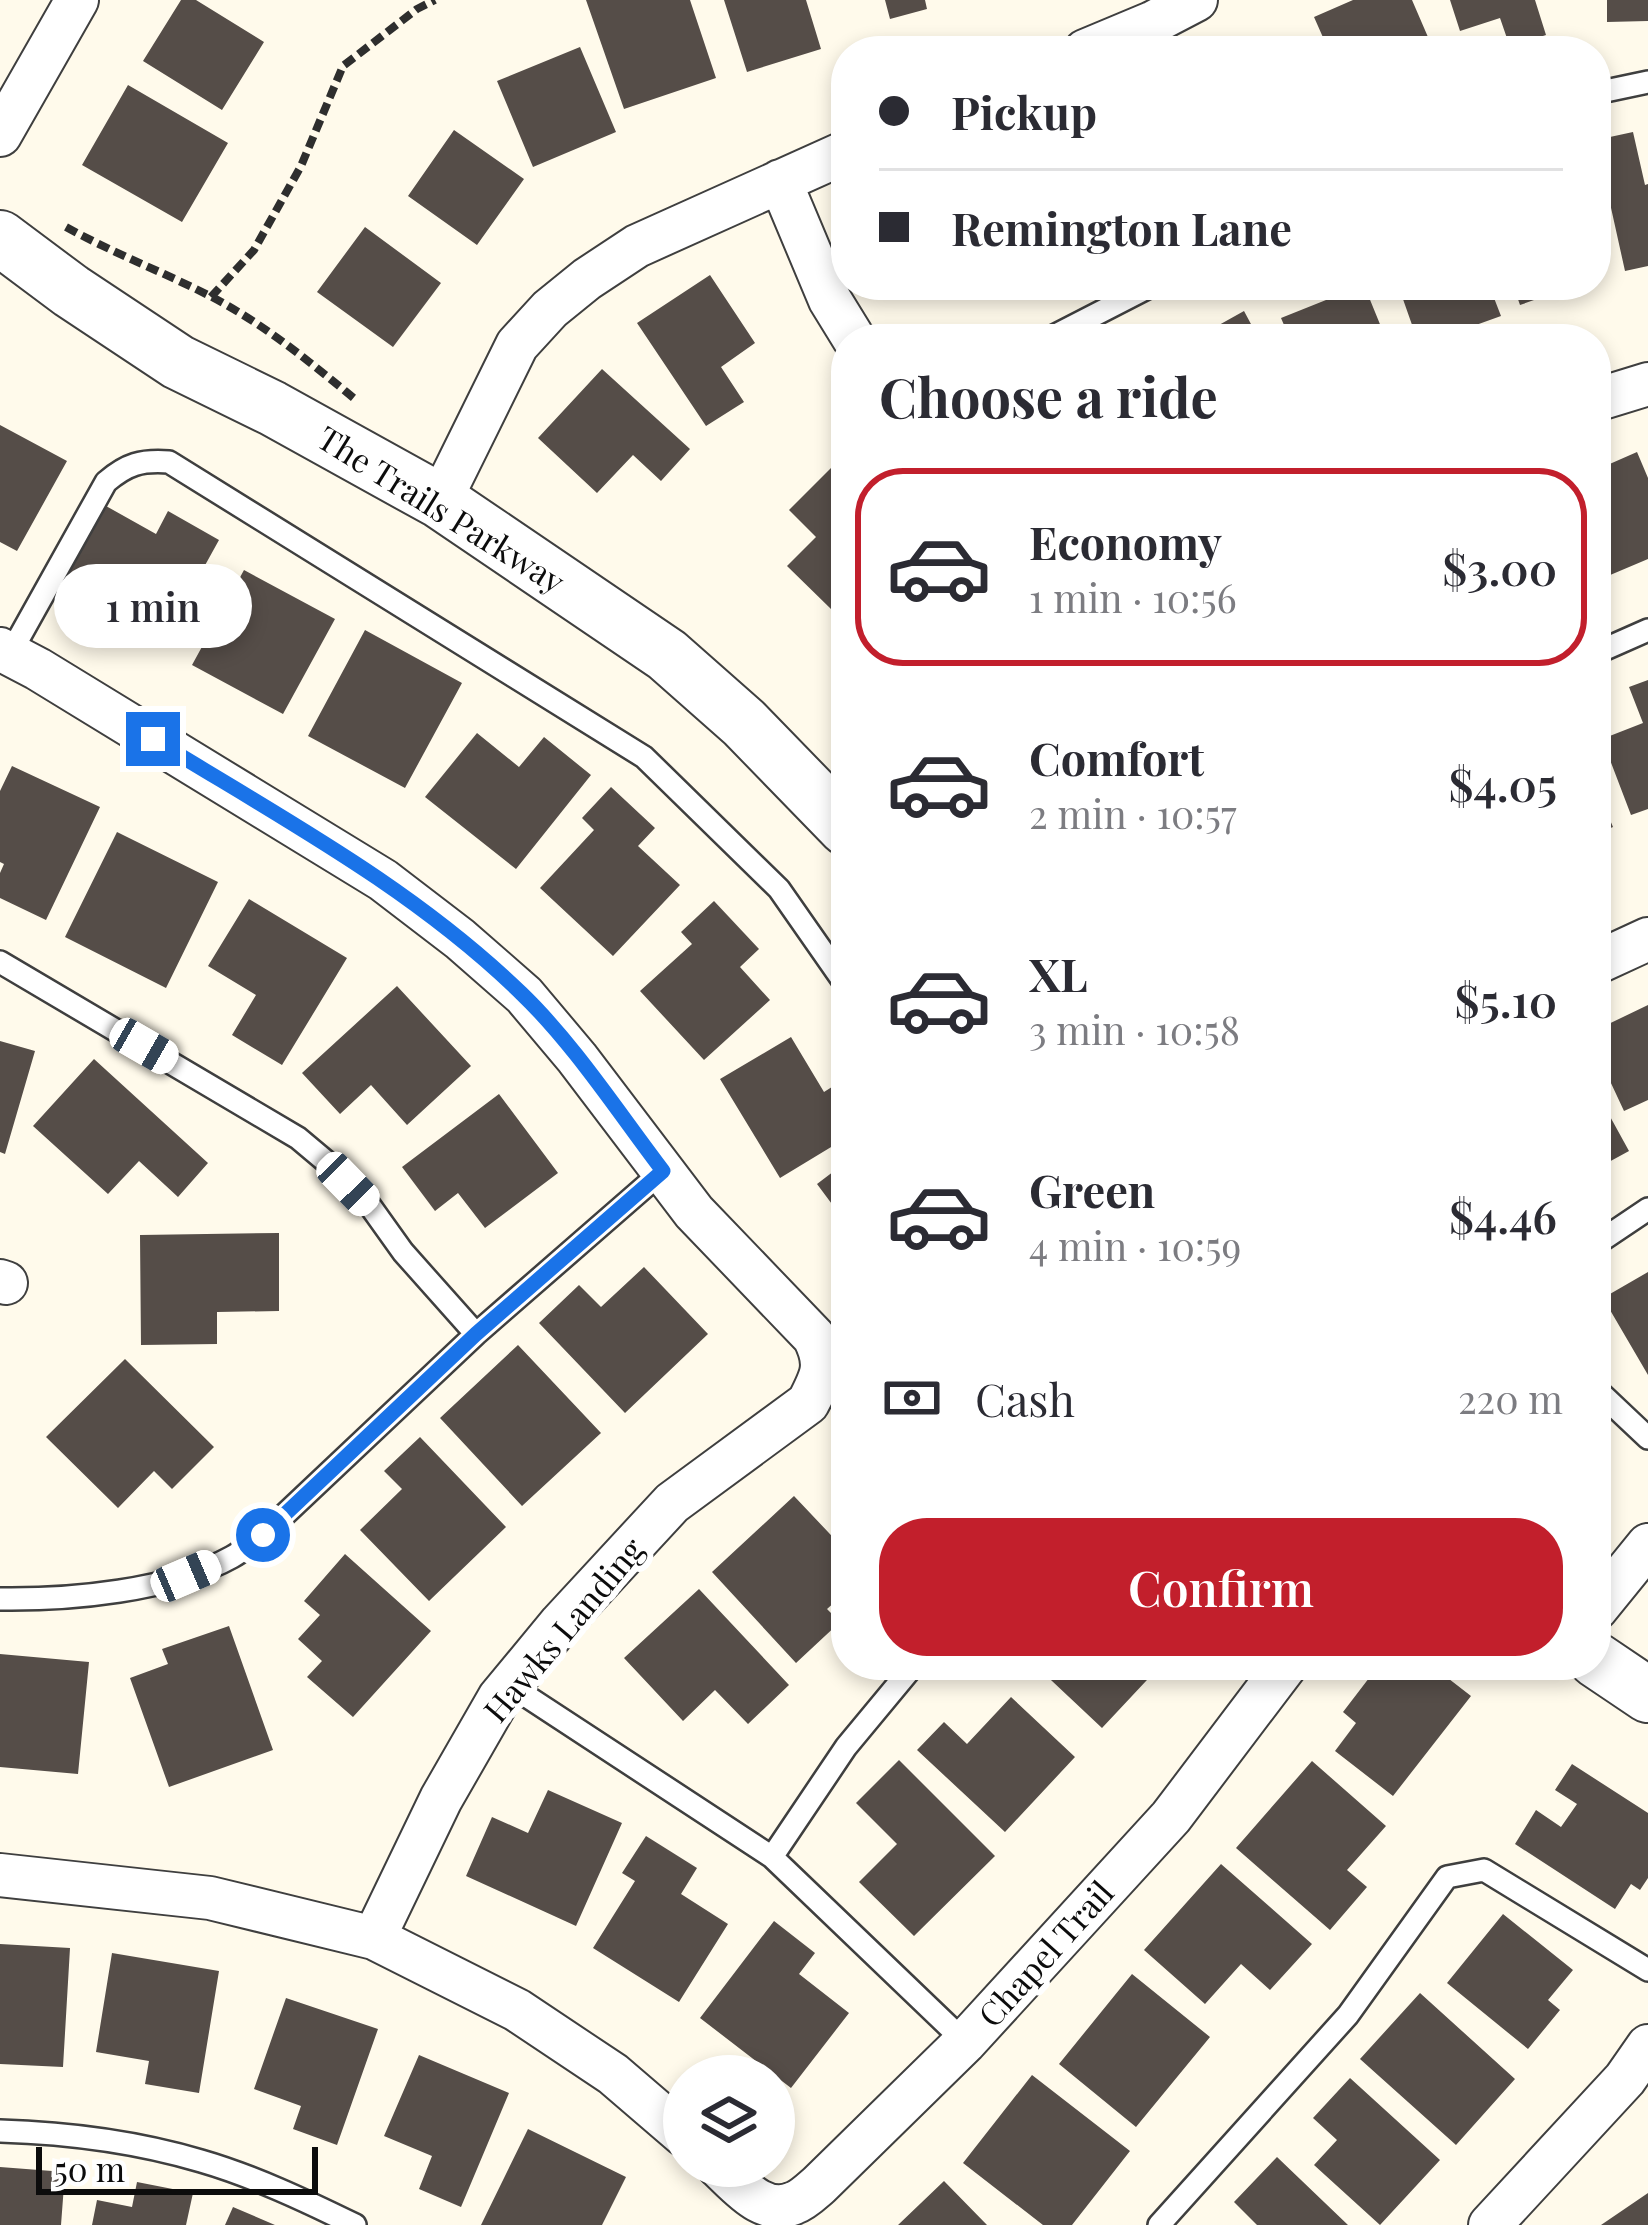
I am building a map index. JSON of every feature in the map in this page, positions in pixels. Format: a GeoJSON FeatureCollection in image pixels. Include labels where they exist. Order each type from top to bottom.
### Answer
{"type":"FeatureCollection","features":[{"type":"Feature","properties":{"kind":"street"},"geometry":{"type":"LineString","coordinates":[[0,135],[77,0]]}},
{"type":"Feature","properties":{"kind":"street"},"geometry":{"type":"LineString","coordinates":[[1121,36],[1196,0]]}},
{"type":"Feature","properties":{"kind":"street"},"geometry":{"type":"LineString","coordinates":[[440,501],[517,345],[550,309],[638,246],[831,159]]}},
{"type":"Feature","properties":{"kind":"street"},"geometry":{"type":"LineString","coordinates":[[780,181],[845,324]]}},
{"type":"Feature","properties":{"kind":"street","name":"The Trails Parkway"},"geometry":{"type":"LineString","coordinates":[[0,238],[178,362],[440,501],[668,655],[744,722],[831,812]]}},
{"type":"Feature","properties":{"kind":"street"},"geometry":{"type":"LineString","coordinates":[[1611,395],[1648,384]]}},
{"type":"Feature","properties":{"kind":"street"},"geometry":{"type":"LineString","coordinates":[[5,652],[383,880],[460,939],[524,995],[663,1171]]}},
{"type":"Feature","properties":{"kind":"street"},"geometry":{"type":"LineString","coordinates":[[1611,956],[1648,939]]}},
{"type":"Feature","properties":{"kind":"street","name":"Hawks Landing"},"geometry":{"type":"LineString","coordinates":[[374,1938],[441,1798],[499,1698],[672,1503],[808,1402],[821,1378],[823,1355],[814,1337],[694,1212],[663,1171]]}},
{"type":"Feature","properties":{"kind":"street"},"geometry":{"type":"LineString","coordinates":[[1611,1591],[1648,1545]]}},
{"type":"Feature","properties":{"kind":"street"},"geometry":{"type":"LineString","coordinates":[[1611,1670],[1648,1695]]}},
{"type":"Feature","properties":{"kind":"street","name":"Chapel Trail"},"geometry":{"type":"LineString","coordinates":[[741,2187],[757,2202],[773,2206],[794,2204],[819,2185],[965,2042],[1171,1817],[1275,1680]]}},
{"type":"Feature","properties":{"kind":"street"},"geometry":{"type":"LineString","coordinates":[[0,1875],[210,1898],[374,1938],[517,2010],[613,2074],[663,2117]]}},
{"type":"Feature","properties":{"kind":"street"},"geometry":{"type":"LineString","coordinates":[[1490,2225],[1640,2076]]}},
{"type":"Feature","properties":{"kind":"lane"},"geometry":{"type":"LineString","coordinates":[[1611,90],[1648,82]]}},
{"type":"Feature","properties":{"kind":"lane"},"geometry":{"type":"LineString","coordinates":[[1077,324],[1124,300]]}},
{"type":"Feature","properties":{"kind":"lane"},"geometry":{"type":"LineString","coordinates":[[5,652],[106,482],[124,467],[143,460],[169,463],[644,757],[779,889],[831,964]]}},
{"type":"Feature","properties":{"kind":"lane"},"geometry":{"type":"LineString","coordinates":[[1611,646],[1648,630]]}},
{"type":"Feature","properties":{"kind":"lane"},"geometry":{"type":"LineString","coordinates":[[0,962],[298,1138],[368,1203],[403,1252],[476,1334]]}},
{"type":"Feature","properties":{"kind":"lane"},"geometry":{"type":"LineString","coordinates":[[0,1598],[50,1600],[119,1591],[186,1576],[231,1557],[263,1535],[476,1334],[663,1171]]}},
{"type":"Feature","properties":{"kind":"lane"},"geometry":{"type":"LineString","coordinates":[[1611,1234],[1648,1209]]}},
{"type":"Feature","properties":{"kind":"lane"},"geometry":{"type":"LineString","coordinates":[[1611,1404],[1648,1438]]}},
{"type":"Feature","properties":{"kind":"lane"},"geometry":{"type":"LineString","coordinates":[[772,1858],[846,1747],[902,1680]]}},
{"type":"Feature","properties":{"kind":"lane"},"geometry":{"type":"LineString","coordinates":[[511,1686],[772,1858],[965,2042]]}},
{"type":"Feature","properties":{"kind":"lane"},"geometry":{"type":"LineString","coordinates":[[1159,2225],[1348,2015],[1447,1877],[1484,1870],[1648,1970]]}},
{"type":"Feature","properties":{"kind":"lane"},"geometry":{"type":"LineString","coordinates":[[0,2131],[99,2140],[202,2161],[355,2225]]}},
{"type":"Feature","properties":{"kind":"path"},"geometry":{"type":"LineString","coordinates":[[212,297],[254,250],[301,166],[343,66],[435,0]]}},
{"type":"Feature","properties":{"kind":"path"},"geometry":{"type":"LineString","coordinates":[[53,219],[107,250],[212,297],[290,345],[358,401]]}},
{"type":"Feature","properties":{"kind":"building"},"geometry":{"type":"Polygon","coordinates":[[[181,0],[196,0],[264,42],[222,110],[143,61],[181,0]]]}},
{"type":"Feature","properties":{"kind":"building"},"geometry":{"type":"Polygon","coordinates":[[[586,0],[690,0],[716,78],[624,109],[586,0]]]}},
{"type":"Feature","properties":{"kind":"building"},"geometry":{"type":"Polygon","coordinates":[[[724,0],[806,0],[821,49],[747,72],[724,0]]]}},
{"type":"Feature","properties":{"kind":"building"},"geometry":{"type":"Polygon","coordinates":[[[885,0],[925,0],[927,9],[890,19],[885,0]]]}},
{"type":"Feature","properties":{"kind":"building"},"geometry":{"type":"Polygon","coordinates":[[[1353,0],[1412,0],[1428,36],[1322,36],[1314,17],[1353,0]]]}},
{"type":"Feature","properties":{"kind":"building"},"geometry":{"type":"Polygon","coordinates":[[[1450,0],[1535,0],[1546,35],[1506,36],[1500,18],[1460,31],[1450,0]]]}},
{"type":"Feature","properties":{"kind":"building"},"geometry":{"type":"Polygon","coordinates":[[[1607,0],[1648,0],[1648,21],[1607,22],[1607,0]]]}},
{"type":"Feature","properties":{"kind":"building"},"geometry":{"type":"Polygon","coordinates":[[[580,47],[616,132],[533,167],[497,81],[580,47]]]}},
{"type":"Feature","properties":{"kind":"building"},"geometry":{"type":"Polygon","coordinates":[[[128,85],[228,143],[182,222],[82,165],[128,85]]]}},
{"type":"Feature","properties":{"kind":"building"},"geometry":{"type":"Polygon","coordinates":[[[454,130],[524,179],[477,245],[408,196],[454,130]]]}},
{"type":"Feature","properties":{"kind":"building"},"geometry":{"type":"Polygon","coordinates":[[[1633,132],[1648,184],[1648,266],[1625,271],[1611,208],[1611,137],[1633,132]]]}},
{"type":"Feature","properties":{"kind":"building"},"geometry":{"type":"Polygon","coordinates":[[[365,227],[441,283],[393,347],[317,292],[365,227]]]}},
{"type":"Feature","properties":{"kind":"building"},"geometry":{"type":"Polygon","coordinates":[[[710,275],[755,343],[721,367],[744,402],[706,426],[637,323],[710,275]]]}},
{"type":"Feature","properties":{"kind":"building"},"geometry":{"type":"Polygon","coordinates":[[[1326,300],[1370,300],[1380,324],[1284,324],[1281,318],[1326,300]]]}},
{"type":"Feature","properties":{"kind":"building"},"geometry":{"type":"Polygon","coordinates":[[[1403,300],[1495,300],[1501,316],[1479,324],[1412,324],[1403,300]]]}},
{"type":"Feature","properties":{"kind":"building"},"geometry":{"type":"Polygon","coordinates":[[[1244,311],[1251,324],[1221,324],[1244,311]]]}},
{"type":"Feature","properties":{"kind":"building"},"geometry":{"type":"Polygon","coordinates":[[[602,369],[690,449],[661,481],[633,455],[597,493],[538,438],[602,369]]]}},
{"type":"Feature","properties":{"kind":"building"},"geometry":{"type":"Polygon","coordinates":[[[0,425],[67,461],[17,551],[0,542],[0,425]]]}},
{"type":"Feature","properties":{"kind":"building"},"geometry":{"type":"Polygon","coordinates":[[[1637,452],[1648,478],[1648,559],[1611,575],[1611,463],[1637,452]]]}},
{"type":"Feature","properties":{"kind":"building"},"geometry":{"type":"Polygon","coordinates":[[[831,468],[831,609],[787,566],[816,537],[789,510],[831,468]]]}},
{"type":"Feature","properties":{"kind":"building"},"geometry":{"type":"Polygon","coordinates":[[[106,506],[156,534],[168,511],[219,540],[162,643],[61,587],[106,506]]]}},
{"type":"Feature","properties":{"kind":"building"},"geometry":{"type":"Polygon","coordinates":[[[244,570],[335,619],[283,714],[192,665],[244,570]]]}},
{"type":"Feature","properties":{"kind":"building"},"geometry":{"type":"Polygon","coordinates":[[[365,630],[462,683],[405,788],[308,736],[365,630]]]}},
{"type":"Feature","properties":{"kind":"building"},"geometry":{"type":"Polygon","coordinates":[[[1648,680],[1648,809],[1631,815],[1611,763],[1611,735],[1643,723],[1629,687],[1648,680]]]}},
{"type":"Feature","properties":{"kind":"building"},"geometry":{"type":"Polygon","coordinates":[[[477,733],[519,767],[544,737],[591,775],[516,869],[425,797],[477,733]]]}},
{"type":"Feature","properties":{"kind":"building"},"geometry":{"type":"Polygon","coordinates":[[[12,766],[100,807],[46,920],[0,898],[4,864],[0,862],[0,791],[12,766]]]}},
{"type":"Feature","properties":{"kind":"building"},"geometry":{"type":"Polygon","coordinates":[[[611,787],[655,828],[638,846],[680,885],[613,956],[540,888],[594,830],[582,818],[611,787]]]}},
{"type":"Feature","properties":{"kind":"building"},"geometry":{"type":"Polygon","coordinates":[[[117,832],[218,882],[166,988],[65,937],[117,832]]]}},
{"type":"Feature","properties":{"kind":"building"},"geometry":{"type":"Polygon","coordinates":[[[249,899],[347,958],[282,1065],[232,1035],[256,995],[208,966],[249,899]]]}},
{"type":"Feature","properties":{"kind":"building"},"geometry":{"type":"Polygon","coordinates":[[[714,901],[759,949],[740,967],[770,1000],[704,1060],[640,991],[692,944],[681,932],[714,901]]]}},
{"type":"Feature","properties":{"kind":"building"},"geometry":{"type":"Polygon","coordinates":[[[397,986],[471,1066],[407,1125],[371,1085],[340,1114],[302,1073],[397,986]]]}},
{"type":"Feature","properties":{"kind":"building"},"geometry":{"type":"Polygon","coordinates":[[[1648,1005],[1648,1100],[1624,1111],[1611,1083],[1611,1023],[1648,1005]]]}},
{"type":"Feature","properties":{"kind":"building"},"geometry":{"type":"Polygon","coordinates":[[[791,1037],[824,1092],[831,1088],[831,1147],[780,1178],[720,1079],[791,1037]]]}},
{"type":"Feature","properties":{"kind":"building"},"geometry":{"type":"Polygon","coordinates":[[[0,1041],[35,1051],[5,1154],[0,1152],[0,1041]]]}},
{"type":"Feature","properties":{"kind":"building"},"geometry":{"type":"Polygon","coordinates":[[[94,1059],[208,1163],[178,1197],[139,1161],[108,1194],[33,1126],[94,1059]]]}},
{"type":"Feature","properties":{"kind":"building"},"geometry":{"type":"Polygon","coordinates":[[[499,1094],[558,1173],[485,1228],[458,1193],[435,1211],[402,1167],[499,1094]]]}},
{"type":"Feature","properties":{"kind":"building"},"geometry":{"type":"Polygon","coordinates":[[[1611,1118],[1629,1151],[1611,1161],[1611,1118]]]}},
{"type":"Feature","properties":{"kind":"building"},"geometry":{"type":"Polygon","coordinates":[[[831,1173],[831,1203],[817,1184],[831,1173]]]}},
{"type":"Feature","properties":{"kind":"building"},"geometry":{"type":"Polygon","coordinates":[[[279,1233],[279,1311],[217,1312],[217,1344],[141,1345],[140,1235],[279,1233]]]}},
{"type":"Feature","properties":{"kind":"building"},"geometry":{"type":"Polygon","coordinates":[[[644,1267],[708,1334],[625,1413],[539,1323],[579,1285],[601,1307],[644,1267]]]}},
{"type":"Feature","properties":{"kind":"building"},"geometry":{"type":"Polygon","coordinates":[[[1648,1272],[1648,1375],[1611,1312],[1611,1293],[1648,1272]]]}},
{"type":"Feature","properties":{"kind":"building"},"geometry":{"type":"Polygon","coordinates":[[[518,1345],[601,1433],[522,1506],[440,1418],[518,1345]]]}},
{"type":"Feature","properties":{"kind":"building"},"geometry":{"type":"Polygon","coordinates":[[[125,1359],[214,1447],[172,1489],[154,1471],[118,1508],[46,1437],[125,1359]]]}},
{"type":"Feature","properties":{"kind":"building"},"geometry":{"type":"Polygon","coordinates":[[[420,1437],[506,1527],[429,1601],[360,1530],[402,1489],[384,1471],[420,1437]]]}},
{"type":"Feature","properties":{"kind":"building"},"geometry":{"type":"Polygon","coordinates":[[[794,1496],[831,1535],[831,1605],[827,1609],[831,1630],[796,1663],[712,1572],[794,1496]]]}},
{"type":"Feature","properties":{"kind":"building"},"geometry":{"type":"Polygon","coordinates":[[[345,1554],[431,1631],[353,1717],[307,1677],[322,1661],[298,1639],[320,1615],[304,1601],[345,1554]]]}},
{"type":"Feature","properties":{"kind":"building"},"geometry":{"type":"Polygon","coordinates":[[[699,1589],[789,1685],[748,1724],[715,1690],[683,1721],[624,1658],[699,1589]]]}},
{"type":"Feature","properties":{"kind":"building"},"geometry":{"type":"Polygon","coordinates":[[[229,1626],[273,1750],[169,1787],[130,1678],[168,1664],[162,1649],[229,1626]]]}},
{"type":"Feature","properties":{"kind":"building"},"geometry":{"type":"Polygon","coordinates":[[[0,1654],[89,1662],[78,1774],[0,1767],[0,1654]]]}},
{"type":"Feature","properties":{"kind":"building"},"geometry":{"type":"Polygon","coordinates":[[[1051,1680],[1147,1680],[1102,1728],[1051,1680]]]}},
{"type":"Feature","properties":{"kind":"building"},"geometry":{"type":"Polygon","coordinates":[[[1368,1680],[1450,1680],[1471,1696],[1393,1796],[1335,1751],[1356,1723],[1343,1712],[1368,1680]]]}},
{"type":"Feature","properties":{"kind":"building"},"geometry":{"type":"Polygon","coordinates":[[[1011,1697],[1075,1757],[1005,1832],[917,1750],[944,1722],[967,1744],[1011,1697]]]}},
{"type":"Feature","properties":{"kind":"building"},"geometry":{"type":"Polygon","coordinates":[[[899,1760],[995,1856],[914,1936],[859,1882],[897,1844],[856,1803],[899,1760]]]}},
{"type":"Feature","properties":{"kind":"building"},"geometry":{"type":"Polygon","coordinates":[[[1312,1761],[1386,1826],[1347,1870],[1367,1887],[1330,1930],[1236,1848],[1312,1761]]]}},
{"type":"Feature","properties":{"kind":"building"},"geometry":{"type":"Polygon","coordinates":[[[1572,1764],[1648,1813],[1648,1878],[1640,1890],[1631,1884],[1615,1909],[1515,1844],[1536,1810],[1561,1827],[1577,1804],[1555,1790],[1572,1764]]]}},
{"type":"Feature","properties":{"kind":"building"},"geometry":{"type":"Polygon","coordinates":[[[548,1790],[622,1823],[576,1926],[466,1876],[492,1817],[528,1833],[548,1790]]]}},
{"type":"Feature","properties":{"kind":"building"},"geometry":{"type":"Polygon","coordinates":[[[646,1836],[697,1868],[681,1894],[728,1924],[679,2002],[593,1948],[635,1881],[622,1873],[646,1836]]]}},
{"type":"Feature","properties":{"kind":"building"},"geometry":{"type":"Polygon","coordinates":[[[1221,1864],[1312,1944],[1270,1990],[1241,1964],[1205,2004],[1144,1950],[1221,1864]]]}},
{"type":"Feature","properties":{"kind":"building"},"geometry":{"type":"Polygon","coordinates":[[[1503,1914],[1573,1970],[1548,2000],[1560,2010],[1528,2049],[1447,1983],[1503,1914]]]}},
{"type":"Feature","properties":{"kind":"building"},"geometry":{"type":"Polygon","coordinates":[[[774,1921],[815,1953],[799,1974],[849,2013],[795,2083],[795,2055],[748,2055],[700,2018],[774,1921]]]}},
{"type":"Feature","properties":{"kind":"building"},"geometry":{"type":"Polygon","coordinates":[[[0,1944],[70,1948],[63,2067],[0,2064],[0,1944]]]}},
{"type":"Feature","properties":{"kind":"building"},"geometry":{"type":"Polygon","coordinates":[[[112,1953],[219,1971],[199,2093],[145,2084],[149,2061],[96,2052],[112,1953]]]}},
{"type":"Feature","properties":{"kind":"building"},"geometry":{"type":"Polygon","coordinates":[[[1132,1974],[1210,2037],[1136,2127],[1059,2064],[1132,1974]]]}},
{"type":"Feature","properties":{"kind":"building"},"geometry":{"type":"Polygon","coordinates":[[[1420,1993],[1515,2079],[1456,2145],[1360,2059],[1420,1993]]]}},
{"type":"Feature","properties":{"kind":"building"},"geometry":{"type":"Polygon","coordinates":[[[286,1998],[378,2029],[337,2145],[293,2129],[301,2106],[254,2089],[286,1998]]]}},
{"type":"Feature","properties":{"kind":"building"},"geometry":{"type":"Polygon","coordinates":[[[419,2055],[509,2093],[461,2207],[419,2189],[432,2156],[384,2136],[419,2055]]]}},
{"type":"Feature","properties":{"kind":"building"},"geometry":{"type":"Polygon","coordinates":[[[1032,2075],[1130,2151],[1072,2225],[1043,2225],[963,2163],[1032,2075]]]}},
{"type":"Feature","properties":{"kind":"building"},"geometry":{"type":"Polygon","coordinates":[[[1350,2078],[1440,2160],[1380,2225],[1314,2165],[1337,2140],[1313,2118],[1350,2078]]]}},
{"type":"Feature","properties":{"kind":"building"},"geometry":{"type":"Polygon","coordinates":[[[528,2129],[626,2177],[602,2225],[481,2225],[528,2129]]]}},
{"type":"Feature","properties":{"kind":"building"},"geometry":{"type":"Polygon","coordinates":[[[1277,2157],[1348,2225],[1257,2225],[1234,2202],[1277,2157]]]}},
{"type":"Feature","properties":{"kind":"building"},"geometry":{"type":"Polygon","coordinates":[[[0,2167],[65,2172],[61,2225],[0,2225],[0,2167]]]}},
{"type":"Feature","properties":{"kind":"building"},"geometry":{"type":"Polygon","coordinates":[[[944,2181],[987,2225],[898,2225],[944,2181]]]}},
{"type":"Feature","properties":{"kind":"building"},"geometry":{"type":"Polygon","coordinates":[[[137,2182],[193,2193],[186,2225],[92,2225],[97,2200],[132,2207],[137,2182]]]}},
{"type":"Feature","properties":{"kind":"building"},"geometry":{"type":"Polygon","coordinates":[[[1648,2193],[1648,2225],[1601,2225],[1648,2193]]]}},
{"type":"Feature","properties":{"kind":"building"},"geometry":{"type":"Polygon","coordinates":[[[233,2207],[275,2225],[225,2225],[233,2207]]]}},
{"type":"Feature","properties":{"kind":"route"},"geometry":{"type":"LineString","coordinates":[[153,739],[383,880],[460,939],[524,995],[663,1171],[476,1334],[263,1535]]}}]}
